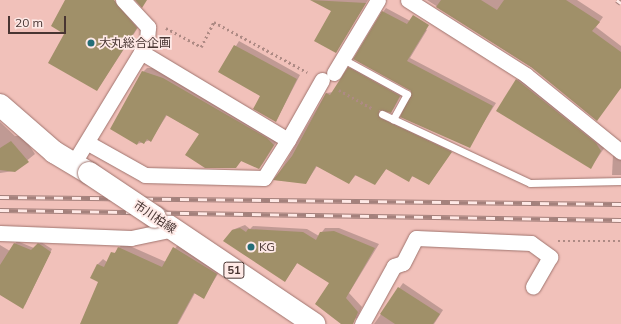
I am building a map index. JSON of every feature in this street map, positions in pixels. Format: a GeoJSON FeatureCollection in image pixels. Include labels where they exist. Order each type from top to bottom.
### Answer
{"type":"FeatureCollection","features":[{"type":"Feature","properties":{"kind":"main road","name":"市川柏線"},"geometry":{"type":"LineString","coordinates":[[0,105],[54,152],[174,229],[314,324]]}},
{"type":"Feature","properties":{"kind":"street"},"geometry":{"type":"LineString","coordinates":[[81,168],[88,143],[147,42],[148,27],[123,0]]}},
{"type":"Feature","properties":{"kind":"street"},"geometry":{"type":"LineString","coordinates":[[88,143],[145,175],[264,178],[328,77],[343,58],[378,0]]}},
{"type":"Feature","properties":{"kind":"street"},"geometry":{"type":"LineString","coordinates":[[408,0],[526,75],[621,152]]}},
{"type":"Feature","properties":{"kind":"street"},"geometry":{"type":"LineString","coordinates":[[141,52],[288,140]]}},
{"type":"Feature","properties":{"kind":"street"},"geometry":{"type":"LineString","coordinates":[[0,233],[131,238],[174,229]]}},
{"type":"Feature","properties":{"kind":"street"},"geometry":{"type":"LineString","coordinates":[[362,324],[394,266],[403,263],[416,238],[532,242],[550,257],[533,286]]}},
{"type":"Feature","properties":{"kind":"lane"},"geometry":{"type":"LineString","coordinates":[[343,58],[407,94],[393,119]]}},
{"type":"Feature","properties":{"kind":"lane"},"geometry":{"type":"LineString","coordinates":[[382,114],[530,183],[621,181]]}},
{"type":"Feature","properties":{"kind":"path"},"geometry":{"type":"LineString","coordinates":[[148,27],[162,26],[200,47],[214,22],[328,77],[382,114]]}},
{"type":"Feature","properties":{"kind":"path"},"geometry":{"type":"LineString","coordinates":[[555,241],[621,241]]}},
{"type":"Feature","properties":{"kind":"building"},"geometry":{"type":"Polygon","coordinates":[[[65,0],[114,0],[137,28],[97,91],[48,63],[64,34],[51,26],[65,0]]]}},
{"type":"Feature","properties":{"kind":"building"},"geometry":{"type":"Polygon","coordinates":[[[135,0],[147,0],[142,8],[135,0]]]}},
{"type":"Feature","properties":{"kind":"building"},"geometry":{"type":"Polygon","coordinates":[[[310,0],[366,3],[336,53],[314,41],[331,11],[310,0]]]}},
{"type":"Feature","properties":{"kind":"building"},"geometry":{"type":"Polygon","coordinates":[[[441,0],[481,0],[497,10],[504,0],[566,0],[600,22],[592,31],[621,52],[621,88],[597,121],[531,67],[436,7],[441,0]]]}},
{"type":"Feature","properties":{"kind":"building"},"geometry":{"type":"Polygon","coordinates":[[[382,11],[407,24],[413,15],[429,25],[407,61],[493,106],[470,148],[400,117],[411,91],[353,59],[382,11]]]}},
{"type":"Feature","properties":{"kind":"building"},"geometry":{"type":"Polygon","coordinates":[[[234,45],[297,79],[276,122],[253,109],[260,96],[218,72],[234,45]]]}},
{"type":"Feature","properties":{"kind":"building"},"geometry":{"type":"Polygon","coordinates":[[[348,67],[400,96],[391,113],[379,110],[380,118],[452,152],[429,185],[412,176],[409,182],[386,169],[375,185],[355,175],[349,184],[316,166],[306,184],[273,180],[292,156],[326,93],[330,95],[348,67]]]}},
{"type":"Feature","properties":{"kind":"building"},"geometry":{"type":"Polygon","coordinates":[[[142,71],[163,78],[267,138],[274,145],[259,169],[241,161],[236,168],[205,168],[185,155],[199,134],[166,115],[151,142],[147,139],[144,144],[139,141],[137,145],[110,129],[142,71]]]}},
{"type":"Feature","properties":{"kind":"building"},"geometry":{"type":"Polygon","coordinates":[[[516,79],[596,143],[601,151],[591,169],[496,111],[516,79]]]}},
{"type":"Feature","properties":{"kind":"building"},"geometry":{"type":"Polygon","coordinates":[[[11,141],[29,162],[15,172],[0,170],[0,148],[11,141]]]}},
{"type":"Feature","properties":{"kind":"building"},"geometry":{"type":"Polygon","coordinates":[[[240,228],[246,232],[248,229],[303,232],[316,240],[320,232],[334,231],[375,248],[346,298],[358,312],[353,324],[341,324],[315,304],[329,283],[297,263],[285,282],[223,241],[232,230],[240,228]]]}},
{"type":"Feature","properties":{"kind":"building"},"geometry":{"type":"Polygon","coordinates":[[[14,243],[31,250],[38,243],[51,252],[23,309],[0,295],[0,265],[14,243]]]}},
{"type":"Feature","properties":{"kind":"building"},"geometry":{"type":"Polygon","coordinates":[[[118,247],[162,267],[173,247],[217,274],[204,299],[194,293],[177,324],[80,324],[98,282],[90,278],[97,264],[104,267],[111,252],[115,253],[118,247]]]}},
{"type":"Feature","properties":{"kind":"building"},"geometry":{"type":"Polygon","coordinates":[[[398,287],[440,314],[433,324],[395,324],[380,314],[398,287]]]}},
{"type":"Feature","properties":{"kind":"railway"},"geometry":{"type":"LineString","coordinates":[[617,0],[621,3]]}},
{"type":"Feature","properties":{"kind":"railway"},"geometry":{"type":"LineString","coordinates":[[0,197],[621,204]]}},
{"type":"Feature","properties":{"kind":"railway"},"geometry":{"type":"LineString","coordinates":[[0,210],[621,220]]}},
{"type":"Feature","properties":{"kind":"place","name":"大丸総合企画"},"geometry":{"type":"Point","coordinates":[91,43]}},
{"type":"Feature","properties":{"kind":"place","name":"KG"},"geometry":{"type":"Point","coordinates":[251,247]}}]}
